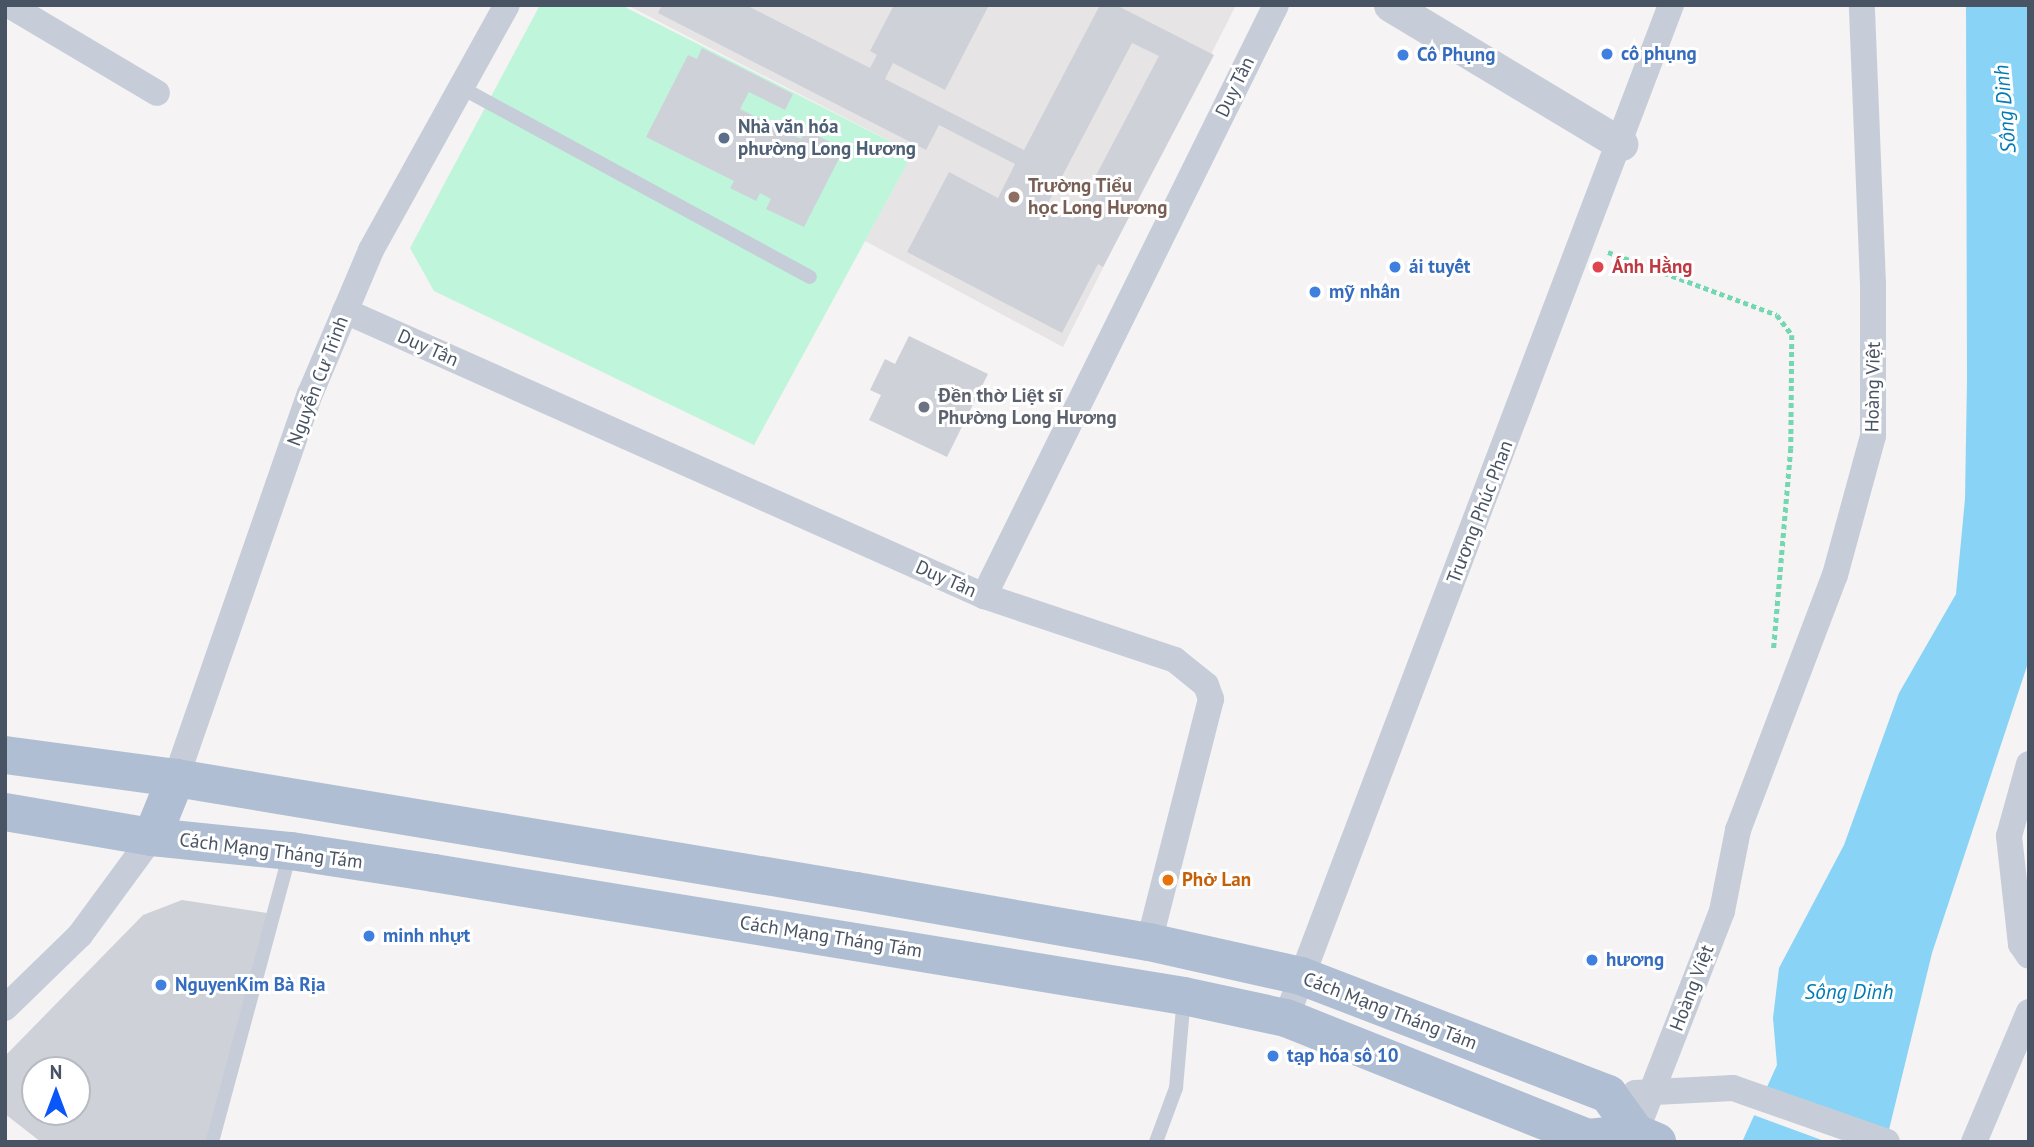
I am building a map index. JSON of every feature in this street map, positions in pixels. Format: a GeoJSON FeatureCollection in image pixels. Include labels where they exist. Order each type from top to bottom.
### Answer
{"type":"FeatureCollection","features":[{"type":"Feature","properties":{"kind":"main road","name":"Cách Mạng Tháng Tám"},"geometry":{"type":"LineString","coordinates":[[5,755],[176,778],[1149,942],[1301,976],[1608,1094]]}},
{"type":"Feature","properties":{"kind":"main road"},"geometry":{"type":"LineString","coordinates":[[152,837],[176,778]]}},
{"type":"Feature","properties":{"kind":"main road","name":"Cách Mạng Tháng Tám"},"geometry":{"type":"LineString","coordinates":[[5,812],[152,837],[291,851],[1184,996],[1286,1018],[1588,1139],[1642,1139]]}},
{"type":"Feature","properties":{"kind":"main road"},"geometry":{"type":"LineString","coordinates":[[1608,1094],[1642,1139]]}},
{"type":"Feature","properties":{"kind":"street"},"geometry":{"type":"LineString","coordinates":[[9,5],[157,93]]}},
{"type":"Feature","properties":{"kind":"street","name":"Nguyễn Cư Trinh"},"geometry":{"type":"LineString","coordinates":[[176,778],[310,394],[370,250],[507,5]]}},
{"type":"Feature","properties":{"kind":"street","name":"Duy Tân"},"geometry":{"type":"LineString","coordinates":[[345,311],[984,596],[1276,5]]}},
{"type":"Feature","properties":{"kind":"street","name":"Trương Phúc Phan"},"geometry":{"type":"LineString","coordinates":[[1286,1018],[1622,144],[1671,5]]}},
{"type":"Feature","properties":{"kind":"street","name":"Hoàng Việt"},"geometry":{"type":"LineString","coordinates":[[1642,1139],[1651,1092],[1722,911],[1738,830],[1835,575],[1874,436],[1874,284],[1863,5]]}},
{"type":"Feature","properties":{"kind":"street"},"geometry":{"type":"LineString","coordinates":[[1399,8],[1622,144]]}},
{"type":"Feature","properties":{"kind":"street"},"geometry":{"type":"LineString","coordinates":[[984,596],[1175,660],[1206,685],[1212,699],[1149,942]]}},
{"type":"Feature","properties":{"kind":"street"},"geometry":{"type":"LineString","coordinates":[[2026,941],[2009,836],[2029,764]]}},
{"type":"Feature","properties":{"kind":"street"},"geometry":{"type":"LineString","coordinates":[[5,1008],[80,934],[152,837]]}},
{"type":"Feature","properties":{"kind":"street"},"geometry":{"type":"LineString","coordinates":[[1974,1142],[2029,1012]]}},
{"type":"Feature","properties":{"kind":"street","name":"Cách Mạng Tháng Tám"},"geometry":{"type":"LineString","coordinates":[[1608,1094],[1733,1088],[1887,1142]]}},
{"type":"Feature","properties":{"kind":"lane"},"geometry":{"type":"LineString","coordinates":[[460,87],[810,277]]}},
{"type":"Feature","properties":{"kind":"lane"},"geometry":{"type":"LineString","coordinates":[[212,1142],[291,851]]}},
{"type":"Feature","properties":{"kind":"lane"},"geometry":{"type":"LineString","coordinates":[[1156,1142],[1176,1088],[1184,996]]}},
{"type":"Feature","properties":{"kind":"path"},"geometry":{"type":"LineString","coordinates":[[1584,243],[1767,310],[1777,315],[1792,335],[1791,449],[1773,653]]}},
{"type":"Feature","properties":{"kind":"shaded area","name":"Trường Tiểu học Long Hương"},"geometry":{"type":"Polygon","coordinates":[[[627,5],[1236,5],[1063,347],[865,241],[913,153],[627,5]]]}},
{"type":"Feature","properties":{"kind":"green space"},"geometry":{"type":"Polygon","coordinates":[[[540,5],[621,5],[913,153],[754,445],[434,291],[410,248],[540,5]]]}},
{"type":"Feature","properties":{"kind":"water","name":"Sông Dinh"},"geometry":{"type":"Polygon","coordinates":[[[1966,5],[2029,5],[2029,660],[1932,953],[1886,1142],[1742,1142],[1777,1065],[1773,1018],[1779,968],[1844,845],[1899,693],[1956,594],[1965,499],[1966,5]]]}},
{"type":"Feature","properties":{"kind":"pier"},"geometry":{"type":"Polygon","coordinates":[[[1763,1088],[1890,1142],[1827,1142],[1751,1114],[1763,1088]]]}},
{"type":"Feature","properties":{"kind":"building"},"geometry":{"type":"Polygon","coordinates":[[[662,5],[746,5],[870,68],[877,55],[870,51],[894,5],[989,5],[945,90],[893,63],[885,79],[1024,150],[1100,5],[1116,5],[1214,55],[1103,267],[1098,264],[1062,333],[907,252],[949,172],[998,198],[1015,164],[939,125],[926,150],[658,13],[662,5]],[[1132,43],[1047,205],[1073,219],[1159,56],[1132,43]]]}},
{"type":"Feature","properties":{"kind":"building","name":"Nhà văn hóa phường Long Hương"},"geometry":{"type":"Polygon","coordinates":[[[702,48],[793,94],[785,110],[749,92],[740,109],[801,139],[806,130],[844,149],[804,227],[766,209],[771,199],[760,193],[756,201],[730,188],[734,181],[646,137],[688,55],[697,59],[702,48]]]}},
{"type":"Feature","properties":{"kind":"building","name":"Đền thờ Liệt sĩ Phường Long Hương"},"geometry":{"type":"Polygon","coordinates":[[[909,336],[988,374],[947,457],[869,420],[881,395],[870,390],[885,359],[895,364],[909,336]]]}},
{"type":"Feature","properties":{"kind":"building","name":"NguyenKim Bà Rịa"},"geometry":{"type":"Polygon","coordinates":[[[182,900],[267,913],[205,1142],[41,1142],[5,1114],[5,1056],[143,915],[182,900]]]}},
{"type":"Feature","properties":{"kind":"place","name":"cô phụng"},"geometry":{"type":"Point","coordinates":[1607,54]}},
{"type":"Feature","properties":{"kind":"place","name":"Cô Phụng"},"geometry":{"type":"Point","coordinates":[1403,55]}},
{"type":"Feature","properties":{"kind":"place","name":"Nhà văn hóa phường Long Hương"},"geometry":{"type":"Point","coordinates":[724,138]}},
{"type":"Feature","properties":{"kind":"place","name":"Trường Tiểu học Long Hương"},"geometry":{"type":"Point","coordinates":[1014,197]}},
{"type":"Feature","properties":{"kind":"place","name":"ái tuyết"},"geometry":{"type":"Point","coordinates":[1395,267]}},
{"type":"Feature","properties":{"kind":"place","name":"Ánh Hằng"},"geometry":{"type":"Point","coordinates":[1598,267]}},
{"type":"Feature","properties":{"kind":"place","name":"mỹ nhân"},"geometry":{"type":"Point","coordinates":[1315,292]}},
{"type":"Feature","properties":{"kind":"place","name":"Đền thờ Liệt sĩ Phường Long Hương"},"geometry":{"type":"Point","coordinates":[924,407]}},
{"type":"Feature","properties":{"kind":"place","name":"Phở Lan"},"geometry":{"type":"Point","coordinates":[1168,880]}},
{"type":"Feature","properties":{"kind":"place","name":"minh nhựt"},"geometry":{"type":"Point","coordinates":[369,936]}},
{"type":"Feature","properties":{"kind":"place","name":"hương"},"geometry":{"type":"Point","coordinates":[1592,960]}},
{"type":"Feature","properties":{"kind":"place","name":"NguyenKim Bà Rịa"},"geometry":{"type":"Point","coordinates":[161,985]}},
{"type":"Feature","properties":{"kind":"place","name":"tạp hóa sô 10"},"geometry":{"type":"Point","coordinates":[1273,1056]}}]}
